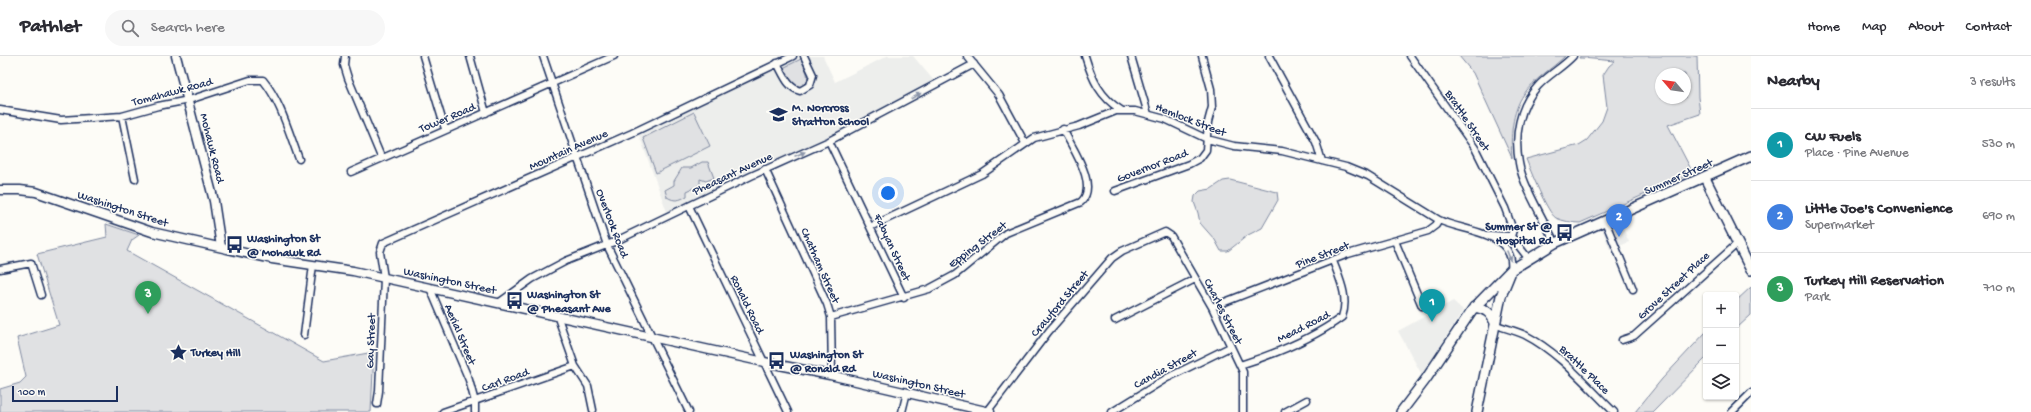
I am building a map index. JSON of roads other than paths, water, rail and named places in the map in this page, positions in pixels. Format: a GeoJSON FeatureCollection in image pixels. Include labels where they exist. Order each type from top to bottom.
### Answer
{"type":"FeatureCollection","features":[{"type":"Feature","properties":{"kind":"main road","name":"Summer Street"},"geometry":{"type":"LineString","coordinates":[[1400,412],[1423,382],[1474,307],[1511,270],[1528,258],[1555,243],[1705,178],[1751,156]]}},
{"type":"Feature","properties":{"kind":"main road"},"geometry":{"type":"LineString","coordinates":[[1705,178],[1751,270]]}},
{"type":"Feature","properties":{"kind":"main road"},"geometry":{"type":"LineString","coordinates":[[1477,412],[1501,296],[1511,270]]}},
{"type":"Feature","properties":{"kind":"main road"},"geometry":{"type":"LineString","coordinates":[[1474,307],[1483,308],[1489,312],[1496,325]]}},
{"type":"Feature","properties":{"kind":"street","name":"Mohawk Road"},"geometry":{"type":"LineString","coordinates":[[176,56],[214,201],[221,247]]}},
{"type":"Feature","properties":{"kind":"street"},"geometry":{"type":"LineString","coordinates":[[345,56],[344,65],[348,78],[381,157]]}},
{"type":"Feature","properties":{"kind":"street"},"geometry":{"type":"LineString","coordinates":[[423,56],[445,129]]}},
{"type":"Feature","properties":{"kind":"street"},"geometry":{"type":"LineString","coordinates":[[470,56],[486,113]]}},
{"type":"Feature","properties":{"kind":"street","name":"Overlook Road"},"geometry":{"type":"LineString","coordinates":[[543,56],[607,244],[689,412]]}},
{"type":"Feature","properties":{"kind":"street","name":"Tower Road"},"geometry":{"type":"LineString","coordinates":[[351,172],[381,157],[486,113],[614,56]]}},
{"type":"Feature","properties":{"kind":"street","name":"Mountain Avenue"},"geometry":{"type":"LineString","coordinates":[[384,278],[380,252],[384,243],[577,156],[639,130],[793,56]]}},
{"type":"Feature","properties":{"kind":"street"},"geometry":{"type":"LineString","coordinates":[[777,63],[793,89],[800,91],[810,85],[813,75],[804,56]]}},
{"type":"Feature","properties":{"kind":"street"},"geometry":{"type":"LineString","coordinates":[[967,56],[999,95],[1025,143]]}},
{"type":"Feature","properties":{"kind":"street"},"geometry":{"type":"LineString","coordinates":[[1085,56],[1093,78],[1101,93],[1108,102],[1122,111]]}},
{"type":"Feature","properties":{"kind":"street"},"geometry":{"type":"LineString","coordinates":[[1131,56],[1148,114]]}},
{"type":"Feature","properties":{"kind":"street","name":"Governor Road"},"geometry":{"type":"LineString","coordinates":[[1114,191],[1200,158],[1206,150],[1208,122],[1212,107],[1211,89],[1202,56]]}},
{"type":"Feature","properties":{"kind":"street"},"geometry":{"type":"LineString","coordinates":[[1269,56],[1316,142],[1322,161]]}},
{"type":"Feature","properties":{"kind":"street","name":"Brattle Street"},"geometry":{"type":"LineString","coordinates":[[1410,56],[1475,148],[1505,208],[1513,230],[1511,236]]}},
{"type":"Feature","properties":{"kind":"street"},"geometry":{"type":"LineString","coordinates":[[1555,243],[1519,164],[1517,141],[1519,121],[1526,102],[1538,86],[1573,56]]}},
{"type":"Feature","properties":{"kind":"street","name":"Pheasant Avenue"},"geometry":{"type":"LineString","coordinates":[[500,302],[532,279],[566,261],[607,244],[765,169],[829,141],[974,64]]}},
{"type":"Feature","properties":{"kind":"street","name":"Tomahawk Road"},"geometry":{"type":"LineString","coordinates":[[0,110],[61,120],[122,116],[158,106],[188,100],[250,80],[263,80],[271,89],[278,104],[299,159]]}},
{"type":"Feature","properties":{"kind":"street","name":"Hemlock Street"},"geometry":{"type":"LineString","coordinates":[[872,226],[982,174],[1034,138],[1079,126],[1116,110],[1135,111],[1165,119],[1207,139],[1234,146],[1282,151],[1322,161],[1368,176],[1448,225],[1488,235],[1503,242]]}},
{"type":"Feature","properties":{"kind":"street"},"geometry":{"type":"LineString","coordinates":[[122,116],[134,179]]}},
{"type":"Feature","properties":{"kind":"street","name":"Epping Street"},"geometry":{"type":"LineString","coordinates":[[831,317],[904,298],[929,289],[948,280],[1006,233],[1075,205],[1083,200],[1087,192],[1087,181],[1063,130]]}},
{"type":"Feature","properties":{"kind":"street","name":"Fabyan Street"},"geometry":{"type":"LineString","coordinates":[[829,141],[872,226],[904,298]]}},
{"type":"Feature","properties":{"kind":"street","name":"Chatham Street"},"geometry":{"type":"LineString","coordinates":[[765,169],[823,292],[831,317],[832,375]]}},
{"type":"Feature","properties":{"kind":"street","name":"Washington Street"},"geometry":{"type":"LineString","coordinates":[[0,190],[36,192],[152,232],[272,259],[355,271],[500,302],[764,362],[832,375],[988,412]]}},
{"type":"Feature","properties":{"kind":"street","name":"Ronald Road"},"geometry":{"type":"LineString","coordinates":[[688,206],[788,412]]}},
{"type":"Feature","properties":{"kind":"street","name":"Pine Street"},"geometry":{"type":"LineString","coordinates":[[1212,307],[1348,254],[1428,231],[1436,225],[1439,220]]}},
{"type":"Feature","properties":{"kind":"street"},"geometry":{"type":"LineString","coordinates":[[1605,221],[1633,289]]}},
{"type":"Feature","properties":{"kind":"street","name":"Charles Street"},"geometry":{"type":"LineString","coordinates":[[1166,232],[1171,236],[1212,307],[1243,372],[1242,410]]}},
{"type":"Feature","properties":{"kind":"street","name":"Crawford Street"},"geometry":{"type":"LineString","coordinates":[[988,412],[1049,331],[1112,258],[1122,251],[1166,232]]}},
{"type":"Feature","properties":{"kind":"street","name":"Hemlock Street"},"geometry":{"type":"LineString","coordinates":[[1488,235],[1511,236]]}},
{"type":"Feature","properties":{"kind":"street"},"geometry":{"type":"LineString","coordinates":[[1511,270],[1511,257],[1503,242],[1511,236],[1528,258]]}},
{"type":"Feature","properties":{"kind":"street"},"geometry":{"type":"LineString","coordinates":[[1395,241],[1422,306]]}},
{"type":"Feature","properties":{"kind":"street","name":"Grove Street Place"},"geometry":{"type":"LineString","coordinates":[[1622,340],[1634,336],[1738,243]]}},
{"type":"Feature","properties":{"kind":"street","name":"Mead Road"},"geometry":{"type":"LineString","coordinates":[[1240,365],[1266,357],[1312,335],[1342,317],[1346,306],[1333,261]]}},
{"type":"Feature","properties":{"kind":"street"},"geometry":{"type":"LineString","coordinates":[[0,269],[32,263],[41,295]]}},
{"type":"Feature","properties":{"kind":"street"},"geometry":{"type":"LineString","coordinates":[[304,335],[313,265]]}},
{"type":"Feature","properties":{"kind":"street","name":"Gay Street"},"geometry":{"type":"LineString","coordinates":[[377,404],[379,391],[384,278]]}},
{"type":"Feature","properties":{"kind":"street"},"geometry":{"type":"LineString","coordinates":[[1115,320],[1195,278]]}},
{"type":"Feature","properties":{"kind":"street","name":"Aerial Street"},"geometry":{"type":"LineString","coordinates":[[430,288],[469,380],[475,402],[475,412]]}},
{"type":"Feature","properties":{"kind":"street"},"geometry":{"type":"LineString","coordinates":[[557,315],[575,366],[588,386],[593,410]]}},
{"type":"Feature","properties":{"kind":"street","name":"Brattle Place"},"geometry":{"type":"LineString","coordinates":[[1496,325],[1524,335],[1562,360],[1614,412]]}},
{"type":"Feature","properties":{"kind":"street","name":"Candia Street"},"geometry":{"type":"LineString","coordinates":[[1112,412],[1167,378],[1230,347]]}},
{"type":"Feature","properties":{"kind":"street","name":"Carl Road"},"geometry":{"type":"LineString","coordinates":[[443,412],[575,366]]}},
{"type":"Feature","properties":{"kind":"street"},"geometry":{"type":"LineString","coordinates":[[902,412],[907,392]]}},
{"type":"Feature","properties":{"kind":"street"},"geometry":{"type":"LineString","coordinates":[[1732,412],[1751,393]]}},
{"type":"Feature","properties":{"kind":"street"},"geometry":{"type":"LineString","coordinates":[[1284,412],[1307,400]]}},
{"type":"Feature","properties":{"kind":"place","name":"M. Norcross Stratton School"},"geometry":{"type":"Point","coordinates":[779,114]}},
{"type":"Feature","properties":{"kind":"place","name":"Summer St @ Hospital Rd"},"geometry":{"type":"Point","coordinates":[1565,233]}},
{"type":"Feature","properties":{"kind":"place","name":"Little Joe's Convenience"},"geometry":{"type":"Point","coordinates":[1619,237]}},
{"type":"Feature","properties":{"kind":"place","name":"Washington St @ Mohawk Rd"},"geometry":{"type":"Point","coordinates":[234,245]}},
{"type":"Feature","properties":{"kind":"place","name":"Washington St @ Pheasant Ave"},"geometry":{"type":"Point","coordinates":[514,301]}},
{"type":"Feature","properties":{"kind":"place","name":"Turkey Hill Reservation"},"geometry":{"type":"Point","coordinates":[148,314]}},
{"type":"Feature","properties":{"kind":"place","name":"CW Fuels"},"geometry":{"type":"Point","coordinates":[1432,322]}},
{"type":"Feature","properties":{"kind":"place","name":"Turkey Hill"},"geometry":{"type":"Point","coordinates":[178,352]}},
{"type":"Feature","properties":{"kind":"place","name":"Washington St @ Ronald Rd"},"geometry":{"type":"Point","coordinates":[777,361]}}]}
